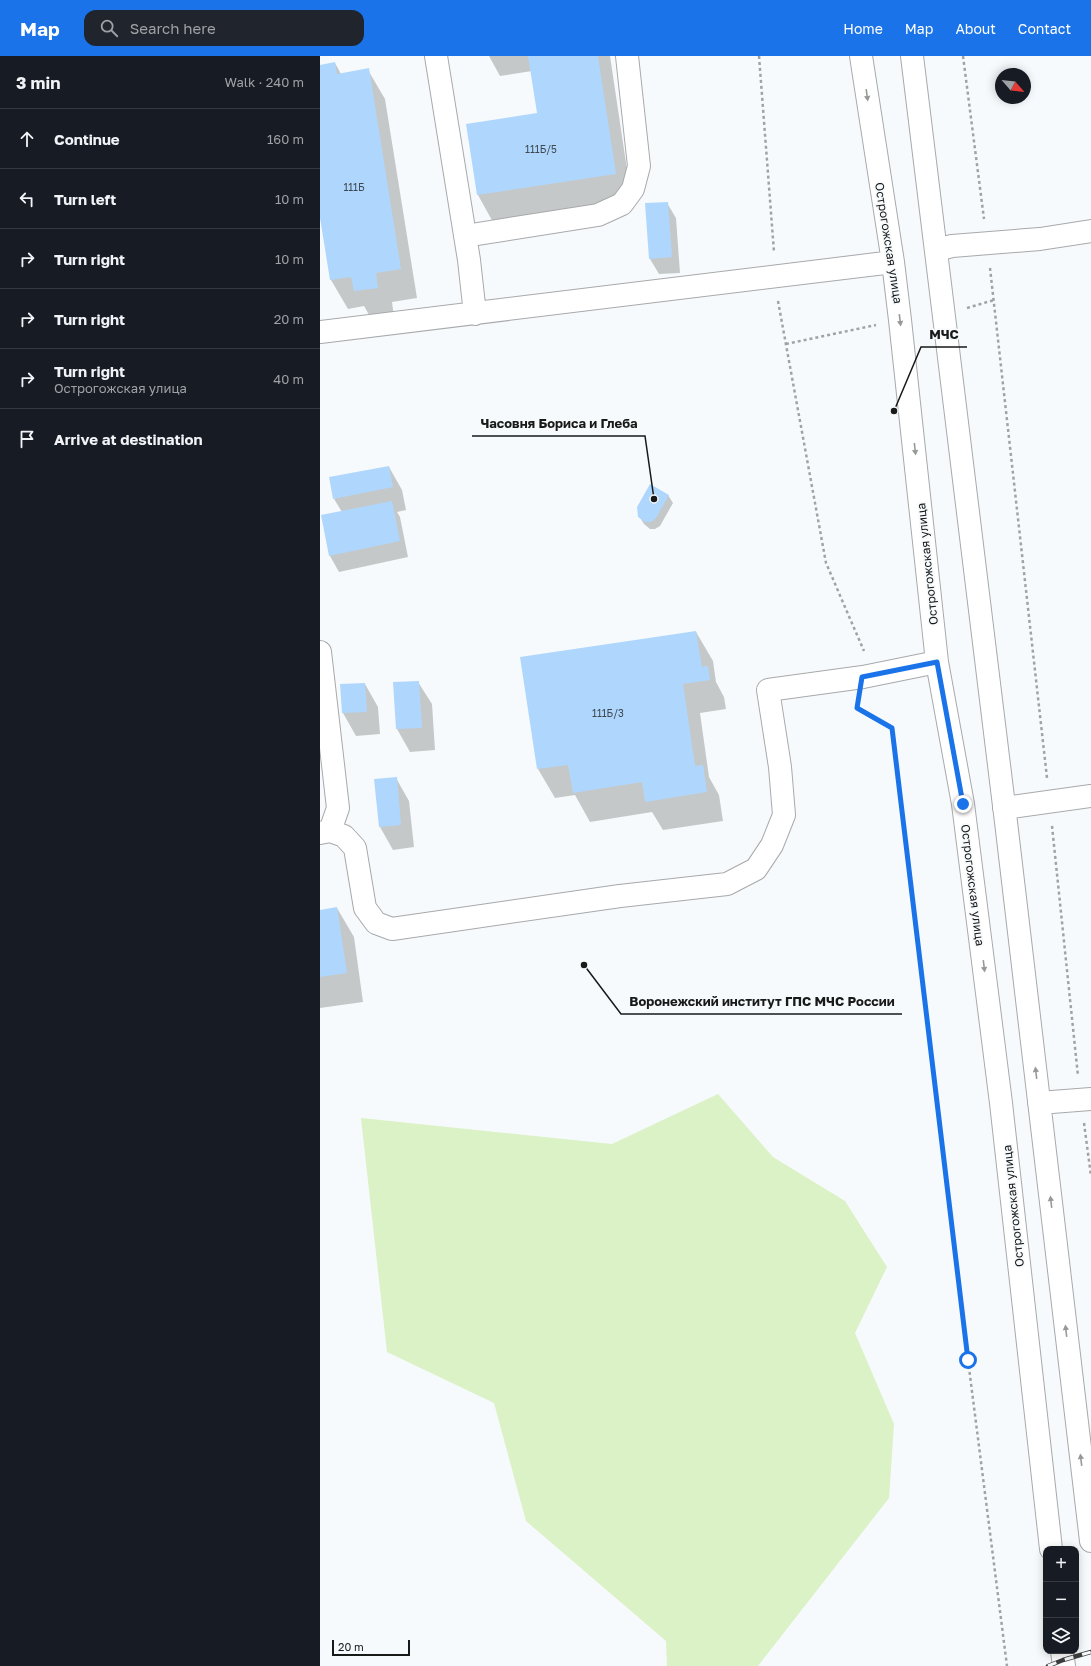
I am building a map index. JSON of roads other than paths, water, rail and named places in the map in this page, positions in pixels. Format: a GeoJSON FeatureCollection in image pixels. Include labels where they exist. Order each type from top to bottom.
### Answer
{"type":"FeatureCollection","features":[{"type":"Feature","properties":{"kind":"street"},"geometry":{"type":"LineString","coordinates":[[436,56],[465,236],[475,314]]}},
{"type":"Feature","properties":{"kind":"street"},"geometry":{"type":"LineString","coordinates":[[465,236],[598,215],[622,204],[633,188],[638,166],[627,56]]}},
{"type":"Feature","properties":{"kind":"street","name":"Острогожская улица"},"geometry":{"type":"LineString","coordinates":[[861,56],[893,262],[907,371],[937,662],[964,812],[1001,1103],[1051,1546]]}},
{"type":"Feature","properties":{"kind":"street"},"geometry":{"type":"LineString","coordinates":[[912,56],[1039,1103],[1088,1486],[1091,1541]]}},
{"type":"Feature","properties":{"kind":"street"},"geometry":{"type":"LineString","coordinates":[[936,250],[952,246],[1040,238],[1091,231]]}},
{"type":"Feature","properties":{"kind":"street"},"geometry":{"type":"LineString","coordinates":[[320,332],[776,278],[893,262]]}},
{"type":"Feature","properties":{"kind":"street"},"geometry":{"type":"LineString","coordinates":[[320,652],[338,808],[325,832],[344,836],[355,848],[365,908],[376,923],[392,929],[620,896],[727,884],[756,869],[772,845],[784,815],[780,767],[768,690],[862,677],[937,662]]}},
{"type":"Feature","properties":{"kind":"street"},"geometry":{"type":"LineString","coordinates":[[1004,808],[1091,796]]}},
{"type":"Feature","properties":{"kind":"street"},"geometry":{"type":"LineString","coordinates":[[1039,1103],[1086,1099]]}},
{"type":"Feature","properties":{"kind":"street"},"geometry":{"type":"LineString","coordinates":[[1062,1654],[1064,1666]]}},
{"type":"Feature","properties":{"kind":"railway"},"geometry":{"type":"LineString","coordinates":[[1048,1666],[1091,1652]]}},
{"type":"Feature","properties":{"kind":"place","name":"МЧС"},"geometry":{"type":"Point","coordinates":[894,411]}},
{"type":"Feature","properties":{"kind":"place","name":"Часовня Бориса и Глеба"},"geometry":{"type":"Point","coordinates":[654,499]}},
{"type":"Feature","properties":{"kind":"place","name":"Воронежский институт ГПС МЧС России"},"geometry":{"type":"Point","coordinates":[584,965]}}]}
